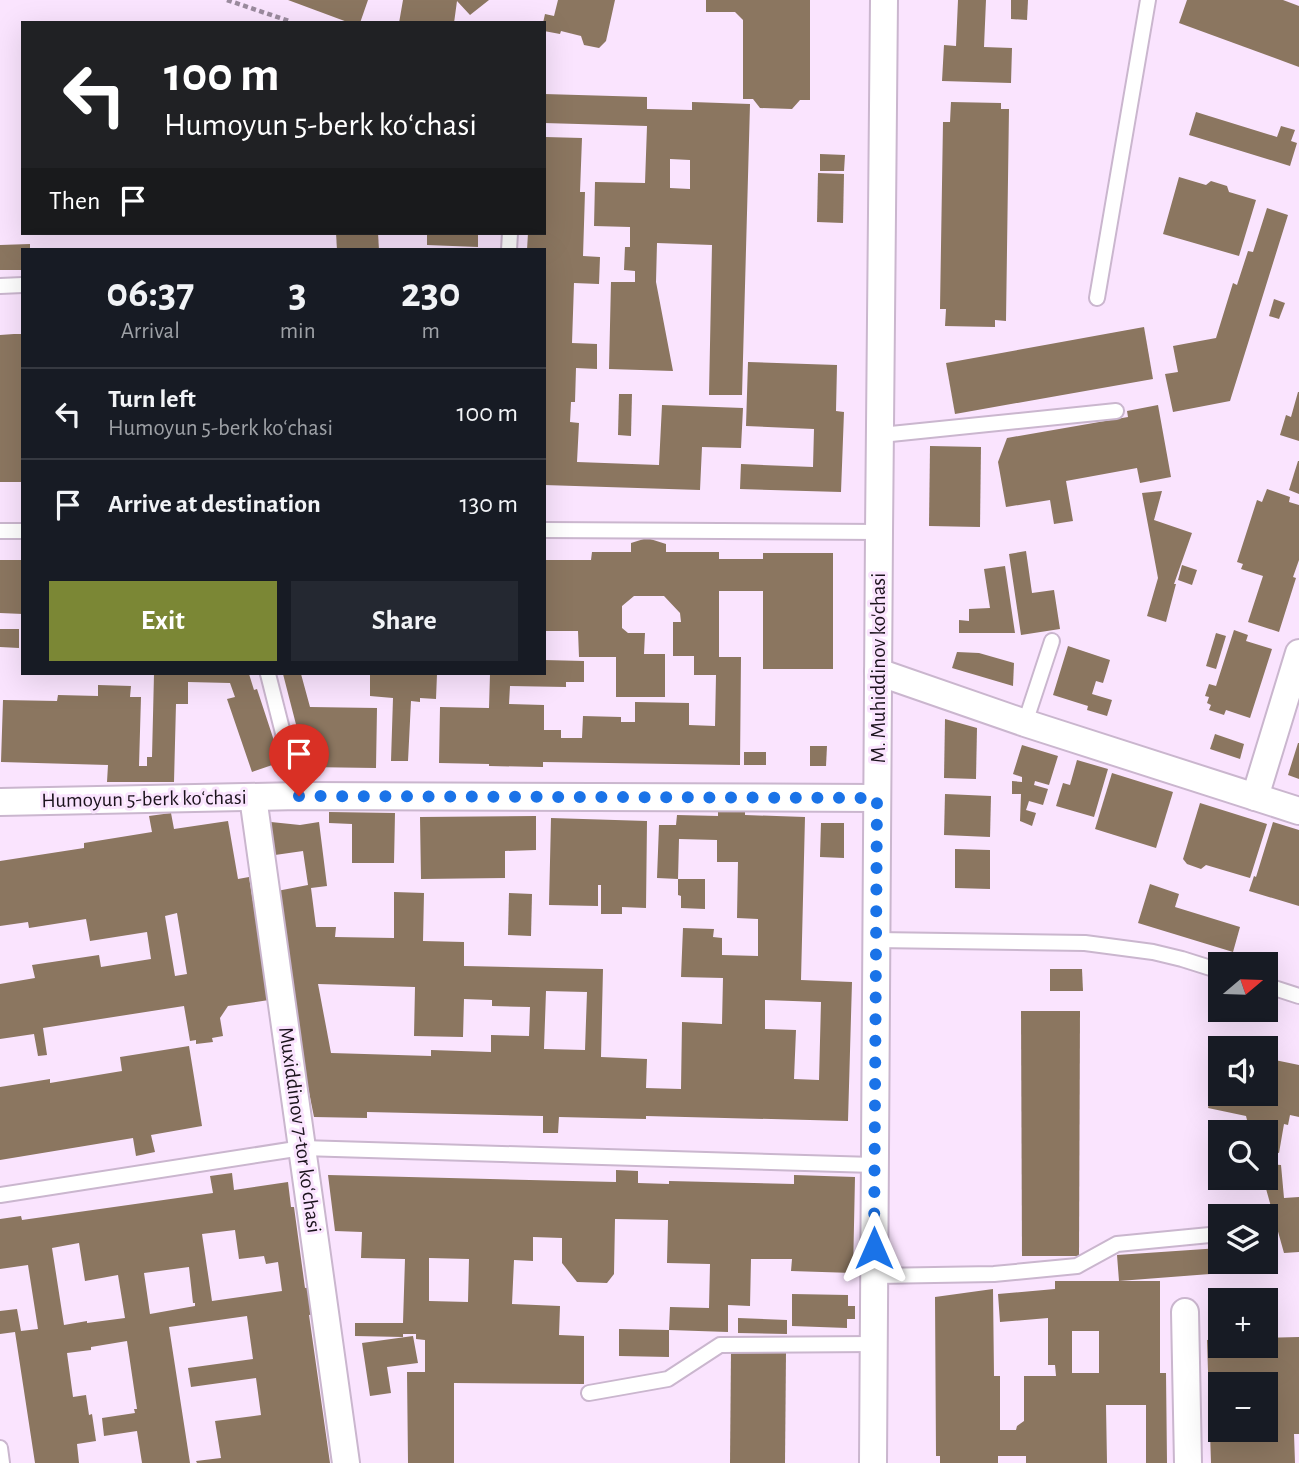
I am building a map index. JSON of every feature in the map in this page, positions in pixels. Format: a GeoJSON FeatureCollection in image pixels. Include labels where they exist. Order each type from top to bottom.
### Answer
{"type":"FeatureCollection","features":[{"type":"Feature","properties":{"kind":"street","name":"M. Muhiddinov ko'chasi"},"geometry":{"type":"LineString","coordinates":[[873,1463],[884,0]]}},
{"type":"Feature","properties":{"kind":"street"},"geometry":{"type":"LineString","coordinates":[[1255,797],[1299,653]]}},
{"type":"Feature","properties":{"kind":"street"},"geometry":{"type":"LineString","coordinates":[[878,672],[1299,811]]}},
{"type":"Feature","properties":{"kind":"street","name":"Humoyun 5-berk koʻchasi"},"geometry":{"type":"LineString","coordinates":[[0,802],[299,796],[877,798]]}},
{"type":"Feature","properties":{"kind":"street","name":"Muxiddinov 7-tor koʻchasi"},"geometry":{"type":"LineString","coordinates":[[253,797],[346,1463]]}},
{"type":"Feature","properties":{"kind":"street"},"geometry":{"type":"LineString","coordinates":[[1185,1312],[1188,1463]]}},
{"type":"Feature","properties":{"kind":"lane"},"geometry":{"type":"LineString","coordinates":[[1097,298],[1148,0]]}},
{"type":"Feature","properties":{"kind":"lane"},"geometry":{"type":"LineString","coordinates":[[0,286],[21,285]]}},
{"type":"Feature","properties":{"kind":"lane"},"geometry":{"type":"LineString","coordinates":[[881,435],[1116,411]]}},
{"type":"Feature","properties":{"kind":"lane"},"geometry":{"type":"LineString","coordinates":[[546,530],[879,532]]}},
{"type":"Feature","properties":{"kind":"lane"},"geometry":{"type":"LineString","coordinates":[[0,531],[21,531]]}},
{"type":"Feature","properties":{"kind":"lane"},"geometry":{"type":"LineString","coordinates":[[1026,723],[1052,641]]}},
{"type":"Feature","properties":{"kind":"lane"},"geometry":{"type":"LineString","coordinates":[[268,675],[299,796]]}},
{"type":"Feature","properties":{"kind":"lane"},"geometry":{"type":"LineString","coordinates":[[876,940],[1085,943],[1153,953],[1208,967]]}},
{"type":"Feature","properties":{"kind":"lane"},"geometry":{"type":"LineString","coordinates":[[1278,989],[1299,996]]}},
{"type":"Feature","properties":{"kind":"lane"},"geometry":{"type":"LineString","coordinates":[[0,1195],[302,1148],[874,1165]]}},
{"type":"Feature","properties":{"kind":"lane"},"geometry":{"type":"LineString","coordinates":[[874,1276],[994,1274],[1077,1266],[1117,1244],[1208,1235]]}},
{"type":"Feature","properties":{"kind":"lane"},"geometry":{"type":"LineString","coordinates":[[589,1393],[668,1378],[720,1345],[874,1344]]}},
{"type":"Feature","properties":{"kind":"lane"},"geometry":{"type":"LineString","coordinates":[[0,1448],[2,1463]]}},
{"type":"Feature","properties":{"kind":"path"},"geometry":{"type":"LineString","coordinates":[[227,0],[289,21]]}},
{"type":"Feature","properties":{"kind":"building"},"geometry":{"type":"Polygon","coordinates":[[[288,0],[368,0],[361,21],[345,21],[288,0]]]}},
{"type":"Feature","properties":{"kind":"building"},"geometry":{"type":"Polygon","coordinates":[[[403,0],[489,0],[470,15],[457,1],[454,21],[399,21],[403,0]]]}},
{"type":"Feature","properties":{"kind":"building"},"geometry":{"type":"Polygon","coordinates":[[[558,0],[615,0],[606,41],[599,48],[584,45],[581,36],[561,31],[560,34],[546,31],[545,14],[554,16],[558,0]]]}},
{"type":"Feature","properties":{"kind":"building"},"geometry":{"type":"Polygon","coordinates":[[[706,0],[810,0],[810,100],[800,100],[792,109],[760,108],[753,99],[743,99],[743,20],[735,12],[706,12],[706,0]]]}},
{"type":"Feature","properties":{"kind":"building"},"geometry":{"type":"Polygon","coordinates":[[[958,0],[986,0],[984,47],[1012,48],[1011,83],[942,81],[944,45],[956,46],[958,0]]]}},
{"type":"Feature","properties":{"kind":"building"},"geometry":{"type":"Polygon","coordinates":[[[1011,0],[1028,0],[1027,20],[1011,19],[1011,0]]]}},
{"type":"Feature","properties":{"kind":"building"},"geometry":{"type":"Polygon","coordinates":[[[1187,0],[1283,0],[1299,6],[1299,67],[1179,23],[1187,0]]]}},
{"type":"Feature","properties":{"kind":"building"},"geometry":{"type":"Polygon","coordinates":[[[546,94],[647,97],[647,109],[692,110],[692,102],[750,104],[742,395],[709,395],[712,245],[657,243],[656,282],[673,371],[609,369],[611,282],[635,282],[635,271],[624,270],[625,247],[630,247],[630,227],[594,226],[595,182],[645,183],[647,126],[546,123],[546,94]],[[670,159],[670,188],[690,189],[690,160],[670,159]]]}},
{"type":"Feature","properties":{"kind":"building"},"geometry":{"type":"Polygon","coordinates":[[[951,102],[1001,103],[1001,109],[1009,109],[1006,321],[995,320],[995,327],[945,326],[946,309],[940,309],[943,122],[950,122],[951,102]]]}},
{"type":"Feature","properties":{"kind":"building"},"geometry":{"type":"Polygon","coordinates":[[[1196,112],[1277,137],[1281,126],[1295,130],[1291,141],[1297,143],[1290,166],[1189,135],[1196,112]]]}},
{"type":"Feature","properties":{"kind":"building"},"geometry":{"type":"Polygon","coordinates":[[[546,137],[582,138],[580,192],[585,192],[583,256],[600,257],[599,284],[574,283],[572,343],[597,344],[597,369],[576,368],[575,402],[571,402],[570,422],[579,423],[577,462],[659,465],[662,405],[743,408],[741,448],[702,447],[700,490],[546,485],[546,248],[527,248],[528,235],[546,235],[546,137]]]}},
{"type":"Feature","properties":{"kind":"building"},"geometry":{"type":"Polygon","coordinates":[[[820,154],[845,155],[844,171],[820,171],[820,154]]]}},
{"type":"Feature","properties":{"kind":"building"},"geometry":{"type":"Polygon","coordinates":[[[818,173],[844,174],[843,223],[817,222],[818,173]]]}},
{"type":"Feature","properties":{"kind":"building"},"geometry":{"type":"Polygon","coordinates":[[[1179,177],[1206,185],[1211,181],[1227,186],[1229,192],[1256,200],[1239,256],[1163,234],[1179,177]]]}},
{"type":"Feature","properties":{"kind":"building"},"geometry":{"type":"Polygon","coordinates":[[[1267,208],[1288,215],[1230,401],[1173,412],[1165,374],[1178,372],[1173,346],[1216,338],[1233,283],[1237,285],[1248,251],[1253,252],[1267,208]]]}},
{"type":"Feature","properties":{"kind":"building"},"geometry":{"type":"Polygon","coordinates":[[[336,235],[378,235],[379,248],[337,248],[336,235]]]}},
{"type":"Feature","properties":{"kind":"building"},"geometry":{"type":"Polygon","coordinates":[[[427,235],[478,235],[478,247],[427,245],[427,235]]]}},
{"type":"Feature","properties":{"kind":"building"},"geometry":{"type":"Polygon","coordinates":[[[30,244],[30,248],[21,248],[21,270],[0,270],[0,245],[30,244]]]}},
{"type":"Feature","properties":{"kind":"building"},"geometry":{"type":"Polygon","coordinates":[[[1274,299],[1285,303],[1279,319],[1269,316],[1274,299]]]}},
{"type":"Feature","properties":{"kind":"building"},"geometry":{"type":"Polygon","coordinates":[[[1144,327],[1153,379],[955,414],[946,363],[1144,327]]]}},
{"type":"Feature","properties":{"kind":"building"},"geometry":{"type":"Polygon","coordinates":[[[21,334],[21,482],[0,482],[0,335],[21,334]]]}},
{"type":"Feature","properties":{"kind":"building"},"geometry":{"type":"Polygon","coordinates":[[[748,362],[837,365],[836,411],[844,412],[841,492],[740,489],[741,464],[813,467],[814,429],[746,426],[748,362]]]}},
{"type":"Feature","properties":{"kind":"building"},"geometry":{"type":"Polygon","coordinates":[[[1298,392],[1299,441],[1280,435],[1286,415],[1291,417],[1298,392]]]}},
{"type":"Feature","properties":{"kind":"building"},"geometry":{"type":"Polygon","coordinates":[[[619,394],[632,394],[631,436],[618,435],[619,394]]]}},
{"type":"Feature","properties":{"kind":"building"},"geometry":{"type":"Polygon","coordinates":[[[1158,405],[1171,477],[1140,483],[1137,468],[1066,481],[1073,521],[1054,524],[1050,500],[1006,507],[998,462],[1007,438],[1128,417],[1127,411],[1158,405]]]}},
{"type":"Feature","properties":{"kind":"building"},"geometry":{"type":"Polygon","coordinates":[[[930,446],[981,447],[980,527],[929,526],[930,446]]]}},
{"type":"Feature","properties":{"kind":"building"},"geometry":{"type":"Polygon","coordinates":[[[1299,461],[1299,494],[1289,490],[1299,461]]]}},
{"type":"Feature","properties":{"kind":"building"},"geometry":{"type":"Polygon","coordinates":[[[1267,489],[1290,497],[1289,502],[1299,505],[1299,560],[1279,632],[1248,622],[1263,576],[1241,569],[1243,564],[1237,562],[1257,500],[1262,502],[1267,489]]]}},
{"type":"Feature","properties":{"kind":"building"},"geometry":{"type":"Polygon","coordinates":[[[1162,491],[1154,520],[1192,533],[1174,584],[1166,622],[1147,616],[1158,578],[1142,493],[1162,491]]]}},
{"type":"Feature","properties":{"kind":"building"},"geometry":{"type":"Polygon","coordinates":[[[647,538],[666,544],[666,552],[719,552],[719,559],[763,559],[763,553],[833,553],[833,669],[763,669],[763,591],[719,591],[719,657],[741,657],[740,765],[543,762],[543,767],[439,763],[440,707],[489,708],[490,675],[546,675],[546,660],[584,661],[584,682],[566,682],[566,687],[510,686],[509,704],[544,705],[544,730],[561,730],[561,738],[582,738],[583,716],[621,717],[621,722],[635,722],[635,702],[689,703],[689,725],[715,726],[716,675],[694,675],[694,656],[673,656],[673,622],[681,622],[680,613],[664,596],[634,596],[622,606],[622,628],[628,633],[645,633],[644,654],[665,654],[665,697],[616,697],[616,657],[579,657],[578,631],[546,631],[546,560],[591,560],[592,552],[631,552],[631,543],[647,538]]]}},
{"type":"Feature","properties":{"kind":"building"},"geometry":{"type":"Polygon","coordinates":[[[1026,551],[1032,593],[1054,590],[1060,629],[1021,635],[1009,554],[1026,551]]]}},
{"type":"Feature","properties":{"kind":"building"},"geometry":{"type":"Polygon","coordinates":[[[0,560],[21,560],[21,614],[0,613],[0,560]]]}},
{"type":"Feature","properties":{"kind":"building"},"geometry":{"type":"Polygon","coordinates":[[[1182,565],[1197,570],[1192,585],[1178,580],[1182,565]]]}},
{"type":"Feature","properties":{"kind":"building"},"geometry":{"type":"Polygon","coordinates":[[[1005,566],[1015,633],[959,633],[959,620],[969,621],[969,609],[990,608],[984,569],[1005,566]]]}},
{"type":"Feature","properties":{"kind":"building"},"geometry":{"type":"Polygon","coordinates":[[[0,629],[19,629],[19,648],[0,647],[0,629]]]}},
{"type":"Feature","properties":{"kind":"building"},"geometry":{"type":"Polygon","coordinates":[[[1234,630],[1248,635],[1246,641],[1272,649],[1250,718],[1226,710],[1224,715],[1209,710],[1209,697],[1205,696],[1209,684],[1216,686],[1234,630]]]}},
{"type":"Feature","properties":{"kind":"building"},"geometry":{"type":"Polygon","coordinates":[[[1216,633],[1226,636],[1216,669],[1206,666],[1216,633]]]}},
{"type":"Feature","properties":{"kind":"building"},"geometry":{"type":"Polygon","coordinates":[[[1068,646],[1110,660],[1103,683],[1096,681],[1092,694],[1112,700],[1107,716],[1087,710],[1088,706],[1053,695],[1068,646]]]}},
{"type":"Feature","properties":{"kind":"building"},"geometry":{"type":"Polygon","coordinates":[[[957,652],[979,653],[1014,663],[1013,686],[952,668],[957,652]]]}},
{"type":"Feature","properties":{"kind":"building"},"geometry":{"type":"Polygon","coordinates":[[[154,675],[249,675],[254,690],[257,689],[281,762],[252,772],[227,699],[235,697],[230,683],[188,682],[188,704],[176,704],[174,782],[107,782],[108,765],[1,762],[3,700],[57,701],[58,695],[98,696],[98,685],[131,686],[130,697],[141,697],[139,766],[147,766],[147,757],[152,757],[154,675]]]}},
{"type":"Feature","properties":{"kind":"building"},"geometry":{"type":"Polygon","coordinates":[[[283,675],[301,675],[310,707],[377,708],[376,768],[307,767],[283,675]]]}},
{"type":"Feature","properties":{"kind":"building"},"geometry":{"type":"Polygon","coordinates":[[[370,675],[437,675],[436,699],[420,698],[420,702],[411,701],[408,761],[391,761],[393,698],[370,696],[370,675]]]}},
{"type":"Feature","properties":{"kind":"building"},"geometry":{"type":"Polygon","coordinates":[[[945,719],[977,728],[976,779],[944,778],[945,719]]]}},
{"type":"Feature","properties":{"kind":"building"},"geometry":{"type":"Polygon","coordinates":[[[1215,734],[1244,744],[1240,759],[1210,749],[1215,734]]]}},
{"type":"Feature","properties":{"kind":"building"},"geometry":{"type":"Polygon","coordinates":[[[1299,743],[1299,779],[1288,775],[1299,743]]]}},
{"type":"Feature","properties":{"kind":"building"},"geometry":{"type":"Polygon","coordinates":[[[1022,745],[1058,756],[1049,785],[1035,781],[1034,785],[1048,789],[1043,805],[1029,801],[1026,810],[1036,813],[1032,826],[1020,821],[1021,794],[1012,794],[1012,781],[1022,782],[1022,777],[1013,774],[1022,745]]]}},
{"type":"Feature","properties":{"kind":"building"},"geometry":{"type":"Polygon","coordinates":[[[810,746],[827,746],[826,766],[810,766],[810,746]]]}},
{"type":"Feature","properties":{"kind":"building"},"geometry":{"type":"Polygon","coordinates":[[[744,752],[766,752],[766,765],[744,765],[744,752]]]}},
{"type":"Feature","properties":{"kind":"building"},"geometry":{"type":"Polygon","coordinates":[[[1077,760],[1108,769],[1094,817],[1056,806],[1063,783],[1070,785],[1077,760]]]}},
{"type":"Feature","properties":{"kind":"building"},"geometry":{"type":"Polygon","coordinates":[[[1112,773],[1173,792],[1156,848],[1095,829],[1112,773]]]}},
{"type":"Feature","properties":{"kind":"building"},"geometry":{"type":"Polygon","coordinates":[[[945,794],[991,796],[990,837],[944,835],[945,794]]]}},
{"type":"Feature","properties":{"kind":"building"},"geometry":{"type":"Polygon","coordinates":[[[1200,803],[1267,824],[1250,878],[1206,865],[1201,869],[1187,864],[1183,859],[1200,803]]]}},
{"type":"Feature","properties":{"kind":"building"},"geometry":{"type":"Polygon","coordinates":[[[718,807],[745,807],[745,815],[805,817],[801,980],[852,982],[848,1121],[646,1116],[646,1119],[559,1117],[558,1133],[543,1133],[543,1116],[367,1112],[367,1118],[314,1117],[301,1052],[277,891],[308,885],[303,851],[275,855],[271,822],[300,825],[319,822],[327,886],[311,888],[316,927],[336,927],[335,937],[394,938],[394,892],[424,893],[423,941],[464,942],[464,966],[603,969],[601,1057],[647,1059],[646,1088],[681,1089],[682,1022],[722,1024],[723,978],[681,977],[683,928],[714,929],[713,937],[722,938],[722,955],[758,956],[758,919],[737,918],[738,862],[717,862],[717,840],[679,839],[678,879],[657,878],[659,825],[676,825],[677,815],[718,816],[718,807]],[[318,984],[331,1053],[431,1056],[431,1050],[491,1052],[491,1035],[529,1036],[530,1007],[492,1006],[492,1000],[464,999],[463,1037],[414,1036],[415,987],[318,984]],[[546,991],[544,1049],[585,1050],[587,992],[546,991]],[[765,1000],[765,1029],[796,1030],[794,1079],[819,1080],[821,1002],[765,1000]]]}},
{"type":"Feature","properties":{"kind":"building"},"geometry":{"type":"Polygon","coordinates":[[[329,812],[395,813],[394,863],[352,863],[352,824],[329,823],[329,812]]]}},
{"type":"Feature","properties":{"kind":"building"},"geometry":{"type":"Polygon","coordinates":[[[171,813],[174,829],[228,821],[238,879],[249,877],[269,1000],[228,1006],[220,1018],[223,1036],[212,1038],[213,1042],[196,1044],[196,1040],[190,1041],[184,1006],[43,1028],[47,1055],[38,1056],[34,1034],[0,1039],[0,984],[35,978],[32,965],[99,955],[101,967],[151,959],[147,932],[90,941],[86,919],[29,928],[28,922],[0,926],[0,861],[84,848],[84,843],[152,832],[149,816],[171,813]],[[177,913],[165,916],[175,976],[187,974],[177,913]]]}},
{"type":"Feature","properties":{"kind":"building"},"geometry":{"type":"Polygon","coordinates":[[[536,816],[536,850],[505,851],[505,878],[421,879],[420,817],[536,816]]]}},
{"type":"Feature","properties":{"kind":"building"},"geometry":{"type":"Polygon","coordinates":[[[551,818],[647,821],[646,908],[622,907],[622,914],[601,914],[601,885],[598,885],[598,906],[549,905],[551,818]]]}},
{"type":"Feature","properties":{"kind":"building"},"geometry":{"type":"Polygon","coordinates":[[[1273,822],[1299,830],[1299,906],[1249,891],[1273,822]]]}},
{"type":"Feature","properties":{"kind":"building"},"geometry":{"type":"Polygon","coordinates":[[[821,823],[844,823],[844,858],[820,857],[821,823]]]}},
{"type":"Feature","properties":{"kind":"building"},"geometry":{"type":"Polygon","coordinates":[[[955,849],[990,850],[990,889],[955,888],[955,849]]]}},
{"type":"Feature","properties":{"kind":"building"},"geometry":{"type":"Polygon","coordinates":[[[678,879],[705,879],[705,909],[681,908],[678,879]]]}},
{"type":"Feature","properties":{"kind":"building"},"geometry":{"type":"Polygon","coordinates":[[[1150,884],[1179,894],[1175,907],[1240,927],[1233,952],[1138,923],[1150,884]]]}},
{"type":"Feature","properties":{"kind":"building"},"geometry":{"type":"Polygon","coordinates":[[[509,893],[532,894],[531,936],[508,935],[509,893]]]}},
{"type":"Feature","properties":{"kind":"building"},"geometry":{"type":"Polygon","coordinates":[[[1050,969],[1082,969],[1083,991],[1050,991],[1050,969]]]}},
{"type":"Feature","properties":{"kind":"building"},"geometry":{"type":"Polygon","coordinates":[[[1021,1011],[1080,1011],[1079,1256],[1022,1256],[1021,1011]]]}},
{"type":"Feature","properties":{"kind":"building"},"geometry":{"type":"Polygon","coordinates":[[[189,1046],[202,1126],[151,1135],[155,1152],[136,1156],[133,1138],[0,1160],[0,1087],[50,1079],[50,1083],[122,1071],[120,1057],[189,1046]]]}},
{"type":"Feature","properties":{"kind":"building"},"geometry":{"type":"Polygon","coordinates":[[[1278,1061],[1299,1065],[1299,1117],[1290,1115],[1288,1125],[1284,1124],[1279,1153],[1278,1120],[1247,1120],[1246,1116],[1208,1108],[1278,1106],[1278,1061]]]}},
{"type":"Feature","properties":{"kind":"building"},"geometry":{"type":"Polygon","coordinates":[[[1278,1165],[1281,1165],[1284,1198],[1299,1197],[1299,1252],[1284,1253],[1278,1232],[1278,1204],[1270,1204],[1266,1190],[1278,1190],[1278,1165]]]}},
{"type":"Feature","properties":{"kind":"building"},"geometry":{"type":"Polygon","coordinates":[[[616,1170],[638,1171],[638,1183],[669,1184],[669,1181],[794,1184],[794,1175],[855,1177],[853,1273],[791,1271],[792,1259],[751,1259],[750,1306],[728,1305],[728,1332],[669,1330],[670,1307],[709,1308],[710,1264],[667,1263],[668,1220],[615,1219],[614,1274],[607,1283],[577,1282],[562,1263],[562,1238],[533,1237],[533,1261],[514,1260],[512,1304],[560,1306],[559,1335],[584,1336],[584,1384],[454,1383],[454,1463],[408,1463],[407,1372],[425,1372],[425,1340],[416,1339],[416,1334],[403,1334],[403,1337],[355,1336],[355,1323],[403,1323],[405,1259],[361,1258],[362,1232],[335,1231],[328,1175],[616,1182],[616,1170]],[[429,1258],[429,1301],[468,1302],[469,1259],[429,1258]]]}},
{"type":"Feature","properties":{"kind":"building"},"geometry":{"type":"Polygon","coordinates":[[[232,1173],[234,1190],[288,1182],[305,1288],[317,1286],[321,1313],[309,1315],[330,1463],[197,1463],[196,1461],[221,1458],[215,1421],[261,1415],[256,1378],[191,1387],[188,1368],[253,1359],[247,1316],[169,1327],[190,1463],[142,1463],[137,1431],[104,1436],[102,1418],[135,1413],[134,1409],[137,1409],[127,1341],[67,1353],[73,1397],[86,1395],[96,1441],[77,1444],[79,1463],[35,1463],[15,1332],[0,1334],[0,1311],[17,1309],[21,1331],[38,1329],[28,1265],[0,1269],[0,1219],[21,1216],[22,1220],[213,1193],[210,1176],[232,1173]],[[235,1230],[202,1234],[212,1301],[282,1291],[278,1262],[266,1264],[264,1256],[239,1259],[235,1230]],[[79,1243],[52,1248],[64,1325],[125,1318],[118,1275],[85,1281],[79,1243]],[[189,1267],[144,1273],[150,1314],[195,1306],[189,1267]]]}},
{"type":"Feature","properties":{"kind":"building"},"geometry":{"type":"Polygon","coordinates":[[[1208,1249],[1210,1274],[1119,1281],[1117,1255],[1208,1249]]]}},
{"type":"Feature","properties":{"kind":"building"},"geometry":{"type":"Polygon","coordinates":[[[1055,1281],[1160,1281],[1160,1373],[1166,1373],[1167,1463],[1146,1463],[1146,1405],[1106,1405],[1107,1463],[1026,1463],[1026,1456],[998,1456],[998,1463],[940,1463],[940,1456],[936,1456],[935,1297],[993,1289],[994,1376],[1000,1376],[1000,1430],[1016,1430],[1024,1421],[1024,1376],[1056,1376],[1055,1365],[1048,1365],[1048,1318],[1000,1322],[998,1294],[1055,1289],[1055,1281]],[[1072,1331],[1072,1373],[1099,1373],[1099,1331],[1072,1331]]]}},
{"type":"Feature","properties":{"kind":"building"},"geometry":{"type":"Polygon","coordinates":[[[792,1294],[848,1295],[848,1306],[855,1306],[855,1319],[847,1319],[847,1328],[792,1326],[792,1294]]]}},
{"type":"Feature","properties":{"kind":"building"},"geometry":{"type":"Polygon","coordinates":[[[738,1318],[787,1320],[787,1334],[738,1333],[738,1318]]]}},
{"type":"Feature","properties":{"kind":"building"},"geometry":{"type":"Polygon","coordinates":[[[619,1329],[669,1330],[669,1357],[619,1356],[619,1329]]]}},
{"type":"Feature","properties":{"kind":"building"},"geometry":{"type":"Polygon","coordinates":[[[413,1336],[418,1363],[387,1367],[391,1393],[370,1396],[362,1343],[413,1336]]]}},
{"type":"Feature","properties":{"kind":"building"},"geometry":{"type":"Polygon","coordinates":[[[1299,1337],[1299,1434],[1294,1434],[1295,1463],[1211,1463],[1210,1442],[1278,1442],[1278,1372],[1208,1372],[1207,1340],[1208,1358],[1278,1358],[1278,1338],[1299,1337]]]}},
{"type":"Feature","properties":{"kind":"building"},"geometry":{"type":"Polygon","coordinates":[[[731,1351],[786,1352],[785,1463],[730,1463],[731,1351]]]}},
{"type":"Feature","properties":{"kind":"route"},"geometry":{"type":"LineString","coordinates":[[299,796],[877,798],[874,1248]]}}]}
